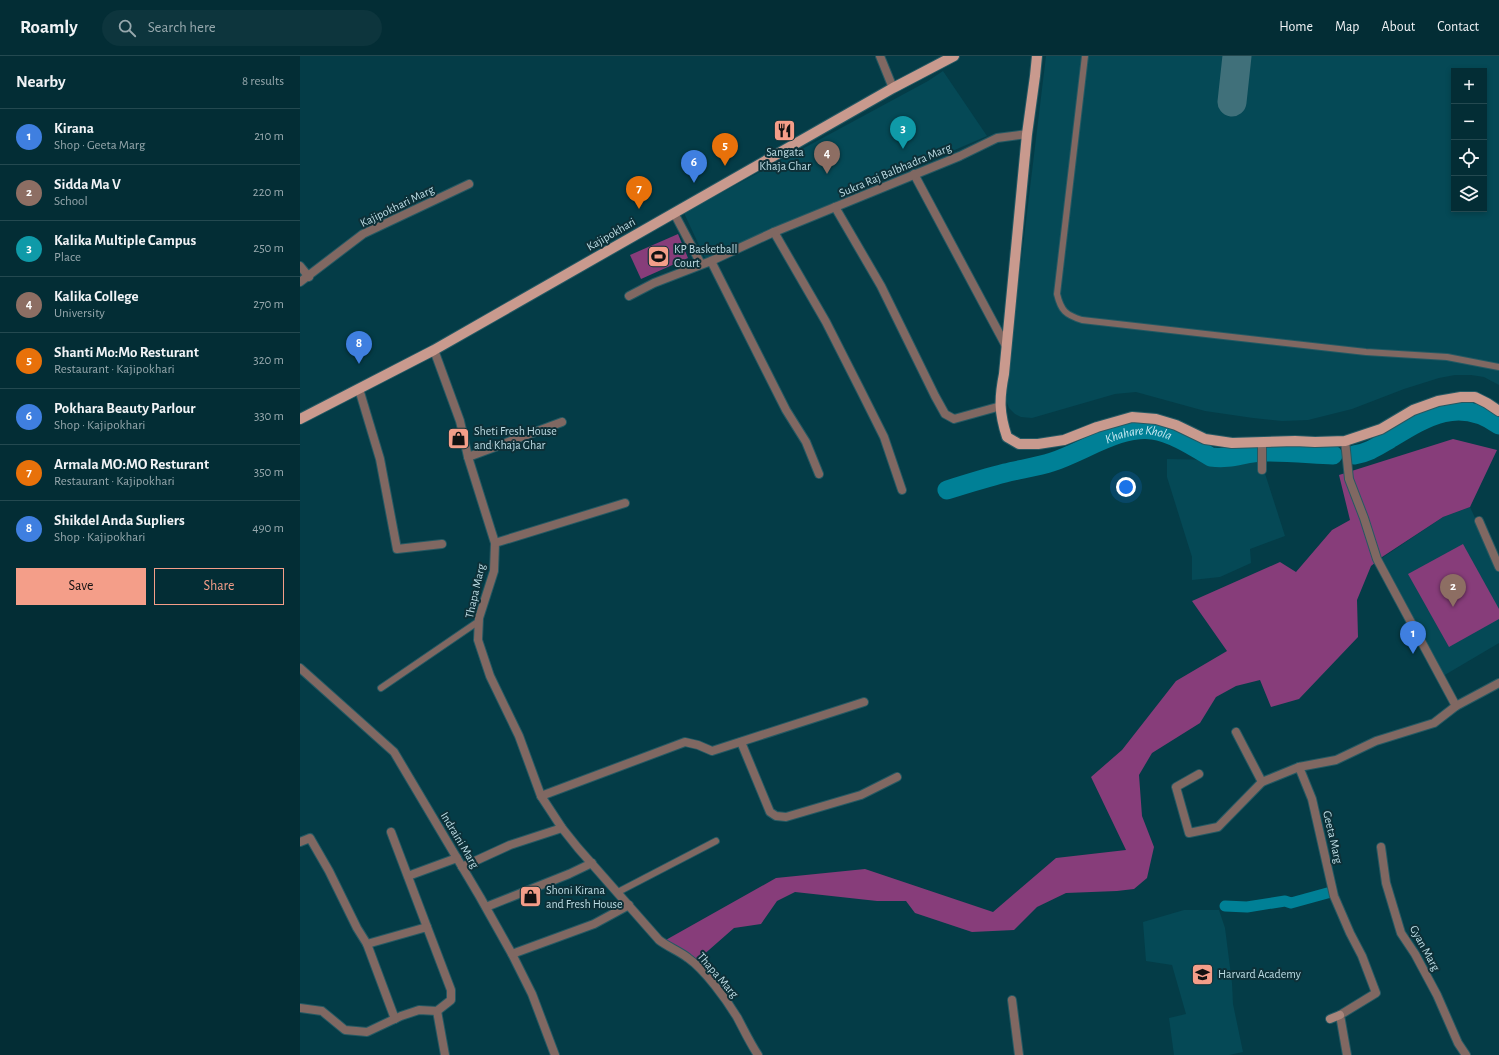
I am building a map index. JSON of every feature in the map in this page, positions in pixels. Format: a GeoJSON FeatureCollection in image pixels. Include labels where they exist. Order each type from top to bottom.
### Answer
{"type":"FeatureCollection","features":[{"type":"Feature","properties":{"kind":"main road","name":"Kajipokhari"},"geometry":{"type":"LineString","coordinates":[[301,417],[434,350],[893,88],[954,56]]}},
{"type":"Feature","properties":{"kind":"main road"},"geometry":{"type":"LineString","coordinates":[[1037,56],[1036,76],[1027,134],[1000,392],[1002,420],[1007,437],[1019,444],[1038,444],[1064,440],[1097,427],[1132,417],[1156,419],[1176,425],[1205,438],[1232,443],[1345,441],[1381,429],[1413,410],[1438,401],[1461,397],[1475,397],[1488,402],[1499,411]]}},
{"type":"Feature","properties":{"kind":"street"},"geometry":{"type":"LineString","coordinates":[[880,56],[893,88]]}},
{"type":"Feature","properties":{"kind":"street","name":"Sukra Raj Balbhadra Marg"},"geometry":{"type":"LineString","coordinates":[[629,296],[654,283],[711,261],[774,232],[960,156],[997,138],[1027,134]]}},
{"type":"Feature","properties":{"kind":"street"},"geometry":{"type":"LineString","coordinates":[[914,174],[1006,346]]}},
{"type":"Feature","properties":{"kind":"street","name":"Kajipokhari Marg"},"geometry":{"type":"LineString","coordinates":[[300,282],[309,277],[363,234],[469,184]]}},
{"type":"Feature","properties":{"kind":"street"},"geometry":{"type":"LineString","coordinates":[[835,207],[881,286],[945,414],[954,419],[1001,406]]}},
{"type":"Feature","properties":{"kind":"street"},"geometry":{"type":"LineString","coordinates":[[674,214],[701,264]]}},
{"type":"Feature","properties":{"kind":"street"},"geometry":{"type":"LineString","coordinates":[[774,232],[826,322],[865,397],[884,437],[902,490]]}},
{"type":"Feature","properties":{"kind":"street"},"geometry":{"type":"LineString","coordinates":[[711,261],[786,410],[806,442],[819,474]]}},
{"type":"Feature","properties":{"kind":"street"},"geometry":{"type":"LineString","coordinates":[[300,266],[309,277]]}},
{"type":"Feature","properties":{"kind":"street","name":"Thapa Marg"},"geometry":{"type":"LineString","coordinates":[[434,350],[460,421],[468,457],[495,543],[494,571],[479,621],[478,640],[490,676],[519,736],[541,796],[562,828],[659,940],[668,947],[688,958],[702,972],[737,1017],[758,1055]]}},
{"type":"Feature","properties":{"kind":"street"},"geometry":{"type":"LineString","coordinates":[[359,389],[380,459],[397,549],[442,544]]}},
{"type":"Feature","properties":{"kind":"street"},"geometry":{"type":"LineString","coordinates":[[468,457],[562,422]]}},
{"type":"Feature","properties":{"kind":"street"},"geometry":{"type":"LineString","coordinates":[[1345,441],[1350,480],[1377,559],[1456,706]]}},
{"type":"Feature","properties":{"kind":"street"},"geometry":{"type":"LineString","coordinates":[[1262,442],[1262,470]]}},
{"type":"Feature","properties":{"kind":"street"},"geometry":{"type":"LineString","coordinates":[[495,543],[625,503]]}},
{"type":"Feature","properties":{"kind":"street"},"geometry":{"type":"LineString","coordinates":[[1480,521],[1499,567]]}},
{"type":"Feature","properties":{"kind":"street","name":"Indraini Marg"},"geometry":{"type":"LineString","coordinates":[[300,668],[394,752],[486,907],[512,954],[532,994],[555,1055]]}},
{"type":"Feature","properties":{"kind":"street"},"geometry":{"type":"LineString","coordinates":[[1199,774],[1176,787],[1189,833],[1218,827],[1262,782],[1299,767],[1336,760],[1376,741],[1434,723],[1456,706],[1499,683]]}},
{"type":"Feature","properties":{"kind":"street"},"geometry":{"type":"LineString","coordinates":[[541,796],[685,742],[698,745],[712,751],[864,702]]}},
{"type":"Feature","properties":{"kind":"street"},"geometry":{"type":"LineString","coordinates":[[1236,732],[1262,782]]}},
{"type":"Feature","properties":{"kind":"street"},"geometry":{"type":"LineString","coordinates":[[741,742],[770,812],[776,816],[786,817],[862,795],[897,777]]}},
{"type":"Feature","properties":{"kind":"street","name":"Geeta Marg"},"geometry":{"type":"LineString","coordinates":[[1299,767],[1312,799],[1334,896],[1362,956],[1376,993],[1340,1015]]}},
{"type":"Feature","properties":{"kind":"street"},"geometry":{"type":"LineString","coordinates":[[462,867],[510,845],[562,828]]}},
{"type":"Feature","properties":{"kind":"street"},"geometry":{"type":"LineString","coordinates":[[300,1008],[322,1011],[345,1030],[367,1032],[419,1010],[437,1011],[451,1000],[451,990],[391,832]]}},
{"type":"Feature","properties":{"kind":"street"},"geometry":{"type":"LineString","coordinates":[[300,842],[310,838],[329,871],[357,928],[367,944],[395,1019]]}},
{"type":"Feature","properties":{"kind":"street","name":"Gyan Marg"},"geometry":{"type":"LineString","coordinates":[[1381,847],[1386,883],[1401,933],[1415,954],[1437,995],[1458,1043],[1466,1055]]}},
{"type":"Feature","properties":{"kind":"street"},"geometry":{"type":"LineString","coordinates":[[408,876],[457,858]]}},
{"type":"Feature","properties":{"kind":"street"},"geometry":{"type":"LineString","coordinates":[[486,907],[569,874],[592,863]]}},
{"type":"Feature","properties":{"kind":"street"},"geometry":{"type":"LineString","coordinates":[[512,954],[594,924],[629,905]]}},
{"type":"Feature","properties":{"kind":"street"},"geometry":{"type":"LineString","coordinates":[[367,944],[427,927]]}},
{"type":"Feature","properties":{"kind":"street"},"geometry":{"type":"LineString","coordinates":[[1012,1000],[1019,1055]]}},
{"type":"Feature","properties":{"kind":"street"},"geometry":{"type":"LineString","coordinates":[[437,1011],[445,1055]]}},
{"type":"Feature","properties":{"kind":"street"},"geometry":{"type":"LineString","coordinates":[[1330,1019],[1340,1015],[1347,1055]]}},
{"type":"Feature","properties":{"kind":"lane"},"geometry":{"type":"LineString","coordinates":[[1085,56],[1057,294],[1061,307],[1070,316],[1082,320],[1366,352],[1446,357],[1499,367]]}},
{"type":"Feature","properties":{"kind":"lane"},"geometry":{"type":"LineString","coordinates":[[381,688],[479,621]]}},
{"type":"Feature","properties":{"kind":"lane"},"geometry":{"type":"LineString","coordinates":[[618,892],[716,841]]}},
{"type":"Feature","properties":{"kind":"shaded area"},"geometry":{"type":"Polygon","coordinates":[[[1046,56],[1499,56],[1499,385],[1484,377],[1455,375],[1439,378],[1404,389],[1352,409],[1308,420],[1282,421],[1205,411],[1136,392],[1115,394],[1032,418],[1021,417],[1015,414],[1009,408],[1006,400],[1006,386],[1046,56]]]}},
{"type":"Feature","properties":{"kind":"shaded area"},"geometry":{"type":"Polygon","coordinates":[[[943,71],[987,136],[705,258],[684,213],[928,81],[943,71]]]}},
{"type":"Feature","properties":{"kind":"shaded area","name":"KP Basketball Court"},"geometry":{"type":"Polygon","coordinates":[[[678,234],[688,258],[641,279],[630,255],[678,234]]]}},
{"type":"Feature","properties":{"kind":"shaded area"},"geometry":{"type":"Polygon","coordinates":[[[1453,439],[1497,450],[1470,507],[1443,517],[1382,557],[1371,566],[1357,600],[1358,637],[1299,699],[1271,707],[1260,680],[1236,686],[1216,697],[1200,723],[1152,753],[1139,775],[1142,816],[1154,847],[1147,878],[1134,889],[1066,893],[1037,907],[1014,930],[972,932],[915,913],[906,901],[877,901],[795,892],[777,901],[761,924],[734,928],[693,964],[664,941],[776,878],[865,869],[993,912],[1056,858],[1126,850],[1091,777],[1122,750],[1176,681],[1227,651],[1192,601],[1280,562],[1296,572],[1332,530],[1350,520],[1339,475],[1453,439]]]}},
{"type":"Feature","properties":{"kind":"shaded area"},"geometry":{"type":"Polygon","coordinates":[[[1167,459],[1261,461],[1285,536],[1250,549],[1251,563],[1220,577],[1192,580],[1192,557],[1167,477],[1167,459]]]}},
{"type":"Feature","properties":{"kind":"shaded area"},"geometry":{"type":"Polygon","coordinates":[[[1470,507],[1499,570],[1499,643],[1443,676],[1382,558],[1443,517],[1470,507]]]}},
{"type":"Feature","properties":{"kind":"shaded area"},"geometry":{"type":"Polygon","coordinates":[[[1463,544],[1499,609],[1499,619],[1449,647],[1408,574],[1463,544]]]}},
{"type":"Feature","properties":{"kind":"shaded area","name":"Harvard Academy"},"geometry":{"type":"Polygon","coordinates":[[[1184,910],[1219,910],[1225,928],[1232,983],[1233,1004],[1243,1052],[1229,1055],[1174,1055],[1169,1018],[1186,1014],[1172,965],[1146,961],[1143,922],[1184,910]]]}},
{"type":"Feature","properties":{"kind":"waterway","name":"Khahare Khola"},"geometry":{"type":"LineString","coordinates":[[1354,455],[1373,449],[1417,423],[1443,413],[1456,411],[1470,412],[1484,416],[1499,425]]}},
{"type":"Feature","properties":{"kind":"waterway","name":"Khahare Khola"},"geometry":{"type":"LineString","coordinates":[[947,490],[998,475],[1052,462],[1102,440],[1128,431],[1153,430],[1168,434],[1211,457],[1219,458],[1264,452],[1333,455]]}},
{"type":"Feature","properties":{"kind":"waterway"},"geometry":{"type":"LineString","coordinates":[[1225,906],[1247,907],[1285,901],[1291,903],[1331,892]]}},
{"type":"Feature","properties":{"kind":"taxiway"},"geometry":{"type":"LineString","coordinates":[[1232,102],[1237,56]]}},
{"type":"Feature","properties":{"kind":"place","name":"Sangata Khaja Ghar"},"geometry":{"type":"Point","coordinates":[785,131]}},
{"type":"Feature","properties":{"kind":"place","name":"Kalika Multiple Campus"},"geometry":{"type":"Point","coordinates":[903,149]}},
{"type":"Feature","properties":{"kind":"place","name":"Shanti Mo:Mo Resturant"},"geometry":{"type":"Point","coordinates":[725,166]}},
{"type":"Feature","properties":{"kind":"place","name":"Kalika College"},"geometry":{"type":"Point","coordinates":[827,174]}},
{"type":"Feature","properties":{"kind":"place","name":"Pokhara Beauty Parlour"},"geometry":{"type":"Point","coordinates":[694,183]}},
{"type":"Feature","properties":{"kind":"place","name":"Armala MO:MO Resturant"},"geometry":{"type":"Point","coordinates":[639,209]}},
{"type":"Feature","properties":{"kind":"place","name":"KP Basketball Court"},"geometry":{"type":"Point","coordinates":[659,256]}},
{"type":"Feature","properties":{"kind":"place","name":"Shikdel Anda Supliers"},"geometry":{"type":"Point","coordinates":[359,364]}},
{"type":"Feature","properties":{"kind":"place","name":"Sheti Fresh House and Khaja Ghar"},"geometry":{"type":"Point","coordinates":[458,438]}},
{"type":"Feature","properties":{"kind":"place","name":"Sidda Ma V"},"geometry":{"type":"Point","coordinates":[1453,607]}},
{"type":"Feature","properties":{"kind":"place","name":"Kirana"},"geometry":{"type":"Point","coordinates":[1413,654]}},
{"type":"Feature","properties":{"kind":"place","name":"Shoni Kirana and Fresh House"},"geometry":{"type":"Point","coordinates":[531,897]}},
{"type":"Feature","properties":{"kind":"place","name":"Harvard Academy"},"geometry":{"type":"Point","coordinates":[1203,974]}}]}
